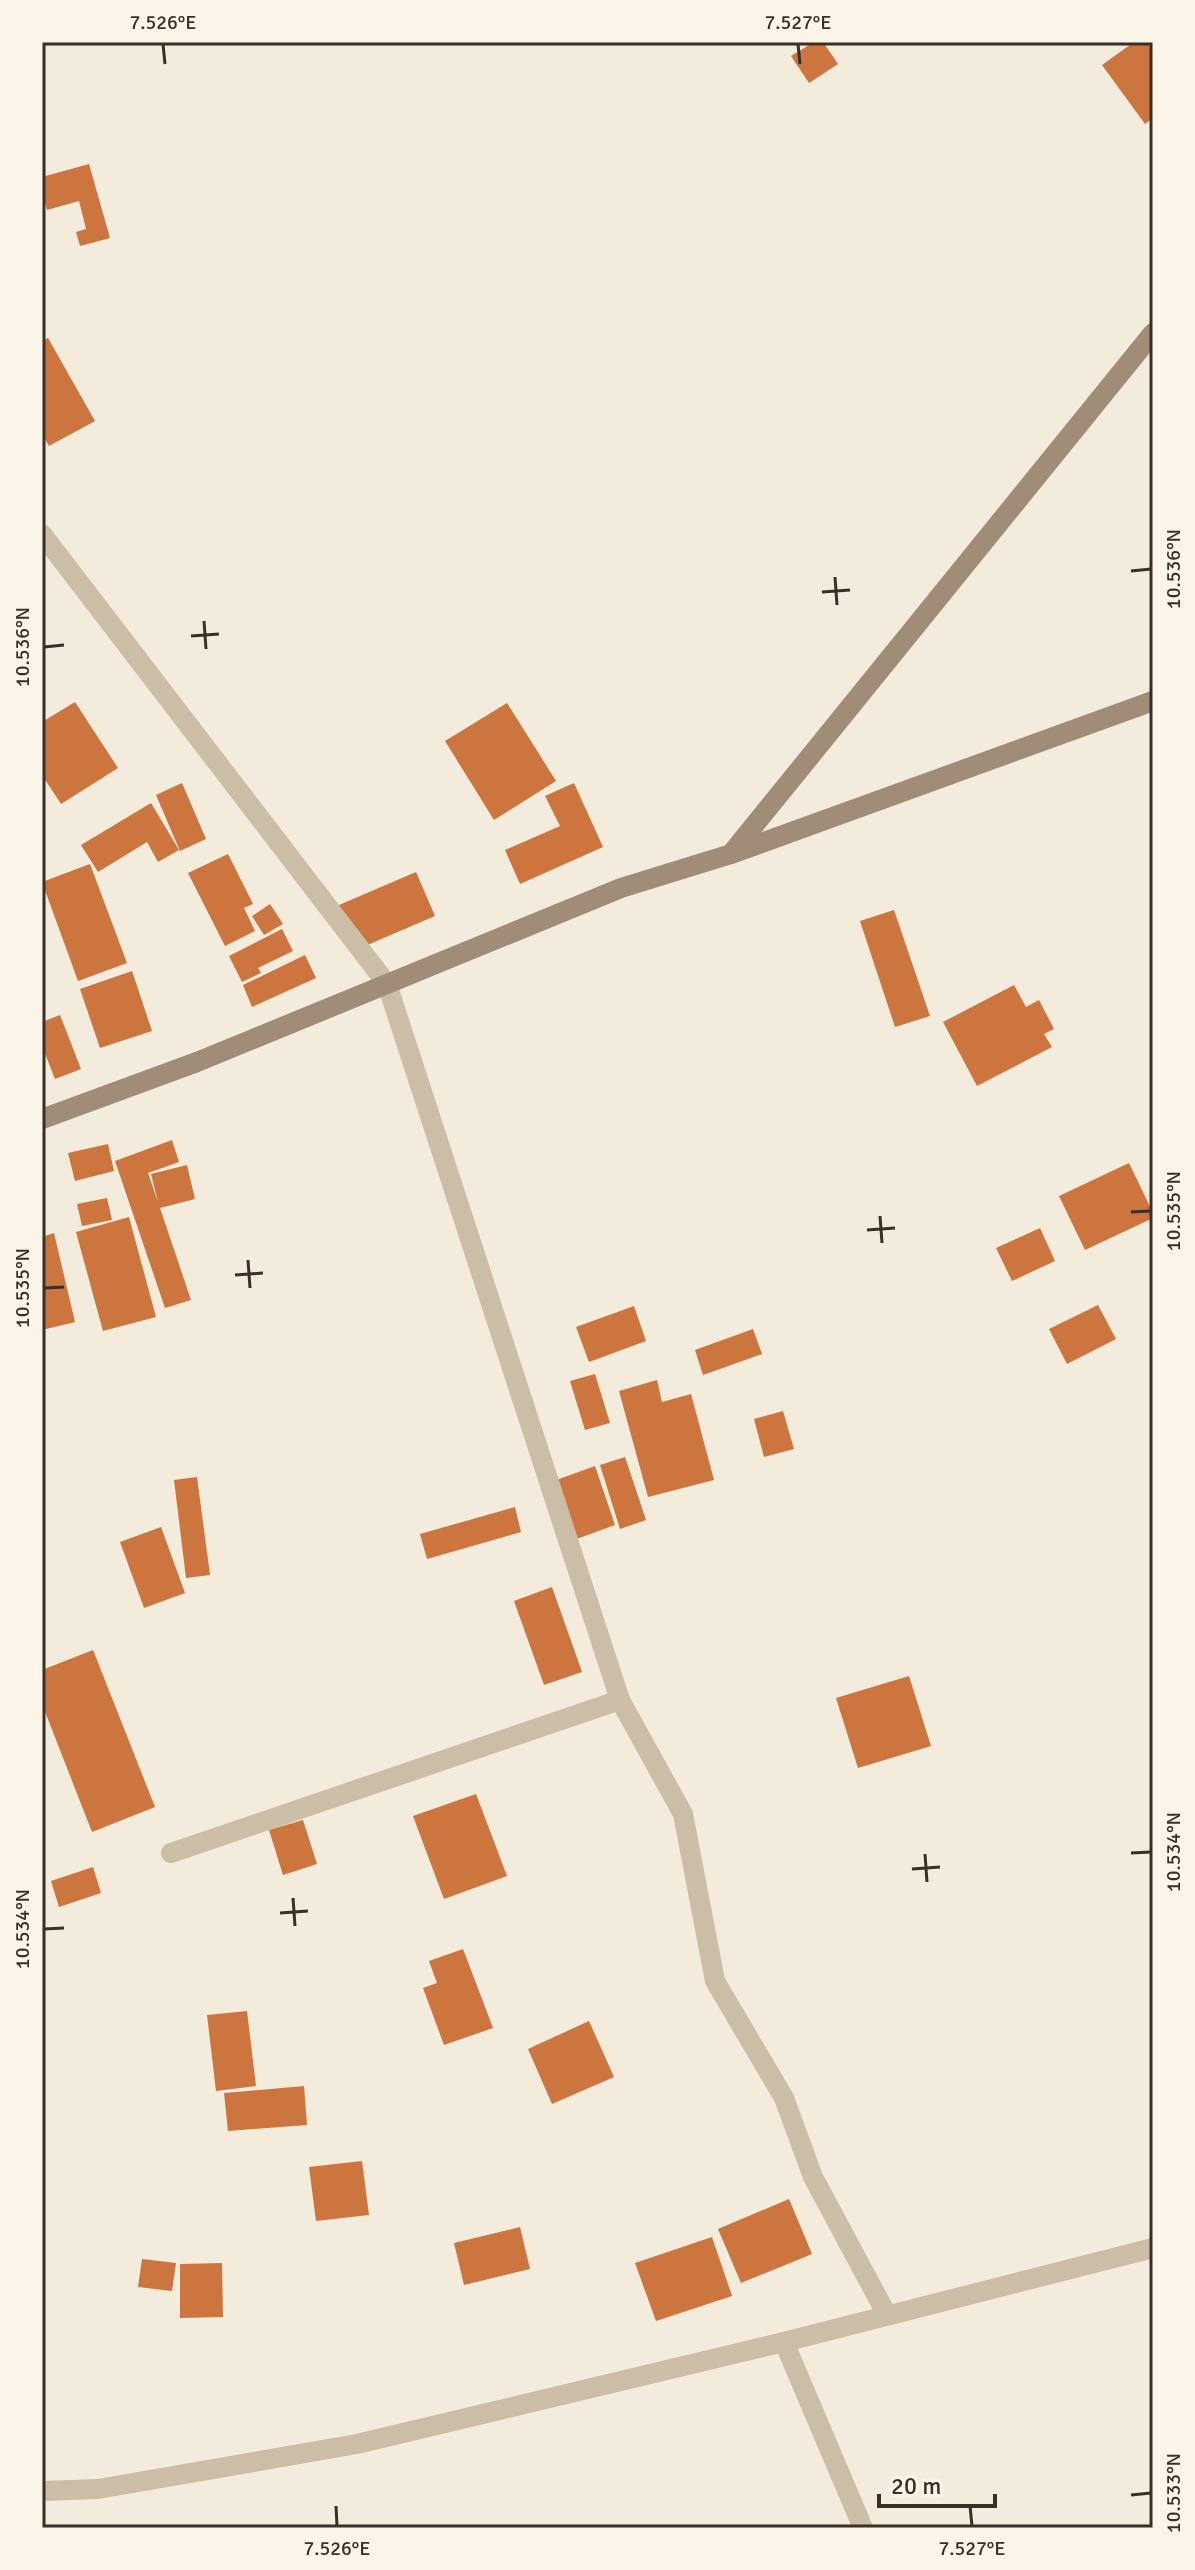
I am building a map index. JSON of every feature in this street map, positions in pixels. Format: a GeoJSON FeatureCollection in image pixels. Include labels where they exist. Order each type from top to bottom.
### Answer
{"type":"FeatureCollection","features":[{"type":"Feature","properties":{"kind":"street"},"geometry":{"type":"LineString","coordinates":[[731,854],[1153,333]]}},
{"type":"Feature","properties":{"kind":"street"},"geometry":{"type":"LineString","coordinates":[[42,534],[387,984],[620,1700],[683,1814],[715,1981],[784,2098],[813,2177],[887,2315]]}},
{"type":"Feature","properties":{"kind":"street"},"geometry":{"type":"LineString","coordinates":[[42,1119],[197,1062],[621,888],[731,854],[1153,701]]}},
{"type":"Feature","properties":{"kind":"street"},"geometry":{"type":"LineString","coordinates":[[171,1853],[620,1700]]}},
{"type":"Feature","properties":{"kind":"street"},"geometry":{"type":"LineString","coordinates":[[42,2491],[98,2489],[357,2444],[784,2342],[1153,2248]]}},
{"type":"Feature","properties":{"kind":"street"},"geometry":{"type":"LineString","coordinates":[[784,2342],[863,2528]]}},
{"type":"Feature","properties":{"kind":"building"},"geometry":{"type":"Polygon","coordinates":[[[814,42],[823,42],[838,64],[809,83],[791,56],[814,42]]]}},
{"type":"Feature","properties":{"kind":"building"},"geometry":{"type":"Polygon","coordinates":[[[1134,42],[1148,42],[1153,49],[1153,118],[1145,124],[1102,65],[1134,42]]]}},
{"type":"Feature","properties":{"kind":"building"},"geometry":{"type":"Polygon","coordinates":[[[89,164],[110,238],[80,246],[76,232],[86,229],[79,201],[47,210],[42,177],[89,164]]]}},
{"type":"Feature","properties":{"kind":"building"},"geometry":{"type":"Polygon","coordinates":[[[48,338],[95,421],[49,446],[42,434],[42,341],[48,338]]]}},
{"type":"Feature","properties":{"kind":"building"},"geometry":{"type":"Polygon","coordinates":[[[75,702],[118,768],[61,804],[42,775],[42,722],[75,702]]]}},
{"type":"Feature","properties":{"kind":"building"},"geometry":{"type":"Polygon","coordinates":[[[507,703],[556,781],[494,820],[445,741],[507,703]]]}},
{"type":"Feature","properties":{"kind":"building"},"geometry":{"type":"Polygon","coordinates":[[[182,783],[206,839],[180,851],[156,795],[182,783]]]}},
{"type":"Feature","properties":{"kind":"building"},"geometry":{"type":"Polygon","coordinates":[[[574,783],[603,847],[520,884],[505,850],[560,826],[545,796],[574,783]]]}},
{"type":"Feature","properties":{"kind":"building"},"geometry":{"type":"Polygon","coordinates":[[[151,803],[179,850],[158,862],[147,842],[98,872],[81,845],[151,803]]]}},
{"type":"Feature","properties":{"kind":"building"},"geometry":{"type":"Polygon","coordinates":[[[228,854],[253,904],[244,908],[255,931],[225,946],[188,873],[228,854]]]}},
{"type":"Feature","properties":{"kind":"building"},"geometry":{"type":"Polygon","coordinates":[[[90,864],[127,963],[78,981],[42,882],[90,864]]]}},
{"type":"Feature","properties":{"kind":"building"},"geometry":{"type":"Polygon","coordinates":[[[416,872],[435,916],[351,952],[332,908],[416,872]]]}},
{"type":"Feature","properties":{"kind":"building"},"geometry":{"type":"Polygon","coordinates":[[[270,904],[283,924],[264,935],[252,916],[270,904]]]}},
{"type":"Feature","properties":{"kind":"building"},"geometry":{"type":"Polygon","coordinates":[[[894,910],[930,1016],[895,1027],[860,921],[894,910]]]}},
{"type":"Feature","properties":{"kind":"building"},"geometry":{"type":"Polygon","coordinates":[[[282,929],[293,951],[258,968],[261,973],[242,982],[229,956],[282,929]]]}},
{"type":"Feature","properties":{"kind":"building"},"geometry":{"type":"Polygon","coordinates":[[[305,955],[316,978],[252,1007],[243,985],[305,955]]]}},
{"type":"Feature","properties":{"kind":"building"},"geometry":{"type":"Polygon","coordinates":[[[132,971],[152,1031],[100,1048],[80,989],[132,971]]]}},
{"type":"Feature","properties":{"kind":"building"},"geometry":{"type":"Polygon","coordinates":[[[1014,985],[1026,1007],[1039,1000],[1054,1029],[1044,1034],[1052,1047],[977,1086],[943,1022],[1014,985]]]}},
{"type":"Feature","properties":{"kind":"building"},"geometry":{"type":"Polygon","coordinates":[[[60,1015],[81,1069],[55,1079],[42,1046],[42,1022],[60,1015]]]}},
{"type":"Feature","properties":{"kind":"building"},"geometry":{"type":"Polygon","coordinates":[[[172,1140],[179,1162],[148,1173],[158,1202],[151,1174],[187,1165],[195,1199],[160,1208],[191,1300],[165,1308],[115,1161],[172,1140]]]}},
{"type":"Feature","properties":{"kind":"building"},"geometry":{"type":"Polygon","coordinates":[[[108,1144],[114,1171],[75,1181],[68,1153],[108,1144]]]}},
{"type":"Feature","properties":{"kind":"building"},"geometry":{"type":"Polygon","coordinates":[[[1129,1163],[1153,1218],[1085,1250],[1059,1196],[1129,1163]]]}},
{"type":"Feature","properties":{"kind":"building"},"geometry":{"type":"Polygon","coordinates":[[[107,1198],[112,1220],[82,1226],[77,1204],[107,1198]]]}},
{"type":"Feature","properties":{"kind":"building"},"geometry":{"type":"Polygon","coordinates":[[[129,1217],[156,1317],[103,1331],[76,1232],[129,1217]]]}},
{"type":"Feature","properties":{"kind":"building"},"geometry":{"type":"Polygon","coordinates":[[[1040,1228],[1055,1261],[1012,1281],[996,1248],[1040,1228]]]}},
{"type":"Feature","properties":{"kind":"building"},"geometry":{"type":"Polygon","coordinates":[[[54,1233],[75,1322],[42,1330],[42,1237],[54,1233]]]}},
{"type":"Feature","properties":{"kind":"building"},"geometry":{"type":"Polygon","coordinates":[[[1098,1305],[1116,1339],[1067,1364],[1049,1329],[1098,1305]]]}},
{"type":"Feature","properties":{"kind":"building"},"geometry":{"type":"Polygon","coordinates":[[[634,1306],[646,1341],[589,1362],[576,1327],[634,1306]]]}},
{"type":"Feature","properties":{"kind":"building"},"geometry":{"type":"Polygon","coordinates":[[[753,1329],[762,1354],[703,1375],[695,1350],[753,1329]]]}},
{"type":"Feature","properties":{"kind":"building"},"geometry":{"type":"Polygon","coordinates":[[[595,1374],[610,1423],[585,1430],[570,1381],[595,1374]]]}},
{"type":"Feature","properties":{"kind":"building"},"geometry":{"type":"Polygon","coordinates":[[[657,1380],[662,1402],[691,1394],[714,1480],[648,1497],[619,1391],[657,1380]]]}},
{"type":"Feature","properties":{"kind":"building"},"geometry":{"type":"Polygon","coordinates":[[[783,1411],[794,1449],[764,1457],[754,1419],[783,1411]]]}},
{"type":"Feature","properties":{"kind":"building"},"geometry":{"type":"Polygon","coordinates":[[[625,1457],[646,1520],[620,1529],[600,1465],[625,1457]]]}},
{"type":"Feature","properties":{"kind":"building"},"geometry":{"type":"Polygon","coordinates":[[[595,1466],[615,1525],[571,1541],[551,1482],[595,1466]]]}},
{"type":"Feature","properties":{"kind":"building"},"geometry":{"type":"Polygon","coordinates":[[[197,1477],[210,1575],[186,1578],[174,1480],[197,1477]]]}},
{"type":"Feature","properties":{"kind":"building"},"geometry":{"type":"Polygon","coordinates":[[[515,1507],[521,1532],[427,1559],[420,1534],[515,1507]]]}},
{"type":"Feature","properties":{"kind":"building"},"geometry":{"type":"Polygon","coordinates":[[[161,1527],[185,1593],[144,1608],[120,1542],[161,1527]]]}},
{"type":"Feature","properties":{"kind":"building"},"geometry":{"type":"Polygon","coordinates":[[[552,1587],[582,1672],[544,1685],[514,1601],[552,1587]]]}},
{"type":"Feature","properties":{"kind":"building"},"geometry":{"type":"Polygon","coordinates":[[[93,1650],[155,1807],[92,1832],[42,1704],[42,1670],[93,1650]]]}},
{"type":"Feature","properties":{"kind":"building"},"geometry":{"type":"Polygon","coordinates":[[[909,1676],[931,1746],[858,1768],[836,1698],[909,1676]]]}},
{"type":"Feature","properties":{"kind":"building"},"geometry":{"type":"Polygon","coordinates":[[[476,1794],[507,1876],[444,1899],[413,1816],[476,1794]]]}},
{"type":"Feature","properties":{"kind":"building"},"geometry":{"type":"Polygon","coordinates":[[[303,1820],[317,1864],[283,1875],[269,1830],[303,1820]]]}},
{"type":"Feature","properties":{"kind":"building"},"geometry":{"type":"Polygon","coordinates":[[[93,1867],[101,1893],[59,1907],[51,1881],[93,1867]]]}},
{"type":"Feature","properties":{"kind":"building"},"geometry":{"type":"Polygon","coordinates":[[[463,1949],[493,2028],[444,2045],[423,1988],[437,1983],[429,1961],[463,1949]]]}},
{"type":"Feature","properties":{"kind":"building"},"geometry":{"type":"Polygon","coordinates":[[[247,2011],[256,2086],[216,2091],[207,2015],[247,2011]]]}},
{"type":"Feature","properties":{"kind":"building"},"geometry":{"type":"Polygon","coordinates":[[[589,2021],[614,2077],[552,2104],[528,2049],[589,2021]]]}},
{"type":"Feature","properties":{"kind":"building"},"geometry":{"type":"Polygon","coordinates":[[[304,2086],[307,2125],[228,2131],[224,2093],[304,2086]]]}},
{"type":"Feature","properties":{"kind":"building"},"geometry":{"type":"Polygon","coordinates":[[[362,2161],[369,2215],[316,2221],[309,2167],[362,2161]]]}},
{"type":"Feature","properties":{"kind":"building"},"geometry":{"type":"Polygon","coordinates":[[[789,2199],[812,2254],[741,2283],[718,2229],[789,2199]]]}},
{"type":"Feature","properties":{"kind":"building"},"geometry":{"type":"Polygon","coordinates":[[[520,2227],[530,2269],[464,2285],[454,2243],[520,2227]]]}},
{"type":"Feature","properties":{"kind":"building"},"geometry":{"type":"Polygon","coordinates":[[[712,2237],[732,2296],[656,2321],[635,2263],[712,2237]]]}},
{"type":"Feature","properties":{"kind":"building"},"geometry":{"type":"Polygon","coordinates":[[[142,2259],[176,2263],[172,2291],[138,2287],[142,2259]]]}},
{"type":"Feature","properties":{"kind":"building"},"geometry":{"type":"Polygon","coordinates":[[[222,2263],[223,2317],[180,2318],[180,2264],[222,2263]]]}}]}
